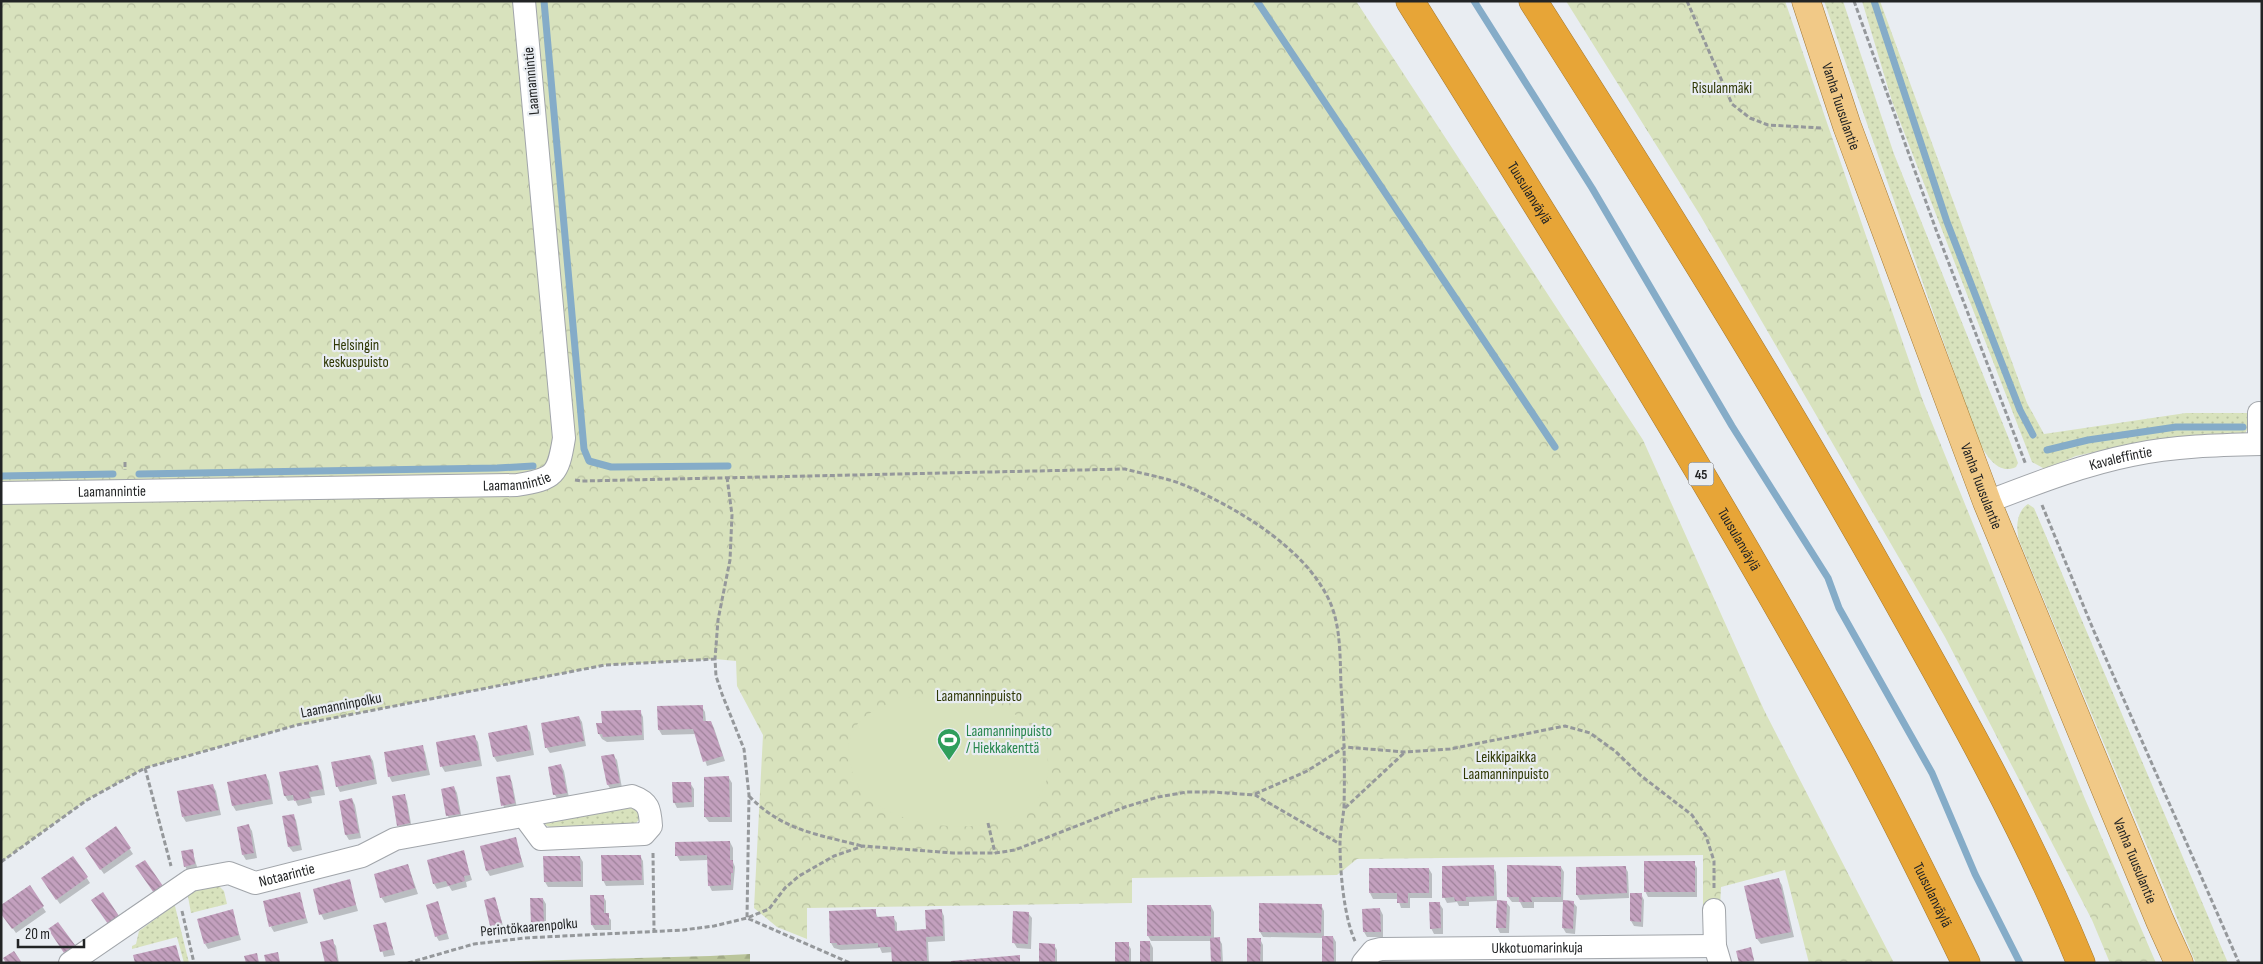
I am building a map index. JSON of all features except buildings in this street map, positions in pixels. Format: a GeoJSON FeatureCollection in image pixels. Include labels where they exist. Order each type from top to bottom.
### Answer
{"type":"FeatureCollection","features":[{"type":"Feature","properties":{"kind":"highway","name":"Tuusulanväylä"},"geometry":{"type":"LineString","coordinates":[[1410,1],[1590,288],[1729,520],[1858,749],[1966,963]]}},
{"type":"Feature","properties":{"kind":"highway"},"geometry":{"type":"LineString","coordinates":[[1533,1],[1676,226],[1817,458],[1950,693],[2013,817],[2081,963]]}},
{"type":"Feature","properties":{"kind":"main road","name":"Vanha Tuusulantie"},"geometry":{"type":"LineString","coordinates":[[1806,1],[1847,126],[1987,502],[2152,903],[2179,963]]}},
{"type":"Feature","properties":{"kind":"street","name":"Laamannintie"},"geometry":{"type":"LineString","coordinates":[[1,493],[517,485],[539,482],[553,474],[560,464],[564,438],[524,1]]}},
{"type":"Feature","properties":{"kind":"street"},"geometry":{"type":"LineString","coordinates":[[2259,413],[2260,444]]}},
{"type":"Feature","properties":{"kind":"street","name":"Kavaleffintie"},"geometry":{"type":"LineString","coordinates":[[1987,502],[2086,467],[2133,455],[2189,448],[2260,444]]}},
{"type":"Feature","properties":{"kind":"street","name":"Notaarintie"},"geometry":{"type":"LineString","coordinates":[[70,963],[191,880],[229,873],[255,883],[362,856],[394,839],[632,796],[643,800],[649,807],[651,826],[644,834]]}},
{"type":"Feature","properties":{"kind":"street"},"geometry":{"type":"LineString","coordinates":[[524,816],[541,839],[644,834]]}},
{"type":"Feature","properties":{"kind":"street","name":"Ukkotuomarinkuja"},"geometry":{"type":"LineString","coordinates":[[1363,962],[1373,951],[1381,948],[1718,954],[1714,910]]}},
{"type":"Feature","properties":{"kind":"path"},"geometry":{"type":"LineString","coordinates":[[1687,1],[1732,104],[1750,118],[1768,126],[1808,128],[1847,126]]}},
{"type":"Feature","properties":{"kind":"path"},"geometry":{"type":"LineString","coordinates":[[1854,1],[1934,227],[2034,485],[2093,629],[2239,963]]}},
{"type":"Feature","properties":{"kind":"path"},"geometry":{"type":"LineString","coordinates":[[553,474],[582,481],[1125,469],[1189,487],[1247,518],[1273,536],[1298,558],[1320,583],[1332,608],[1339,638],[1345,747],[1344,809],[1340,844],[1348,925],[1363,962]]}},
{"type":"Feature","properties":{"kind":"path"},"geometry":{"type":"LineString","coordinates":[[728,477],[732,515],[730,560],[718,620],[715,659],[716,676],[744,749],[749,795],[747,918],[850,963]]}},
{"type":"Feature","properties":{"kind":"path","name":"Laamanninpolku"},"geometry":{"type":"LineString","coordinates":[[1,862],[87,800],[146,768],[298,725],[605,665],[715,659]]}},
{"type":"Feature","properties":{"kind":"path"},"geometry":{"type":"LineString","coordinates":[[1255,795],[1307,771],[1345,747],[1405,752],[1450,748],[1565,726],[1590,732],[1615,751],[1640,775],[1692,815],[1706,836],[1714,860],[1714,910]]}},
{"type":"Feature","properties":{"kind":"path"},"geometry":{"type":"LineString","coordinates":[[1344,809],[1405,752]]}},
{"type":"Feature","properties":{"kind":"path"},"geometry":{"type":"LineString","coordinates":[[749,795],[763,810],[778,820],[798,829],[863,846],[953,853],[995,853],[1015,850],[1125,806],[1158,797],[1187,792],[1255,795],[1340,844]]}},
{"type":"Feature","properties":{"kind":"path"},"geometry":{"type":"LineString","coordinates":[[988,823],[995,853]]}},
{"type":"Feature","properties":{"kind":"path"},"geometry":{"type":"LineString","coordinates":[[644,834],[653,851],[654,930]]}},
{"type":"Feature","properties":{"kind":"path","name":"Perintökaarenpolku"},"geometry":{"type":"LineString","coordinates":[[408,963],[474,944],[525,938],[714,926],[747,918],[769,909],[785,888],[799,876],[834,856],[863,846]]}},
{"type":"Feature","properties":{"kind":"green space","name":"Helsingin keskuspuisto"},"geometry":{"type":"Polygon","coordinates":[[[1,1],[1356,1],[1643,440],[1764,710],[1894,963],[1809,963],[1785,870],[1721,887],[1720,908],[1703,908],[1703,855],[1357,859],[1337,875],[1132,878],[1132,903],[807,908],[807,939],[777,927],[754,908],[763,735],[737,686],[736,661],[715,659],[605,665],[297,725],[145,768],[87,800],[1,862],[1,1]]]}},
{"type":"Feature","properties":{"kind":"green space","name":"Risulanmäki"},"geometry":{"type":"Polygon","coordinates":[[[1566,1],[1785,1],[1923,401],[2085,799],[2156,963],[2110,963],[2092,920],[1945,637],[1700,215],[1566,1]]]}},
{"type":"Feature","properties":{"kind":"green space"},"geometry":{"type":"Polygon","coordinates":[[[1824,1],[1843,1],[1894,154],[2009,439],[2018,463],[2016,467],[2003,469],[1998,466],[1988,457],[1978,440],[1824,1]]]}},
{"type":"Feature","properties":{"kind":"green space"},"geometry":{"type":"Polygon","coordinates":[[[1862,1],[1880,1],[2027,403],[2044,434],[2186,413],[2250,413],[2250,422],[2245,434],[2137,443],[2076,456],[2045,469],[2032,462],[1892,101],[1862,1]]]}},
{"type":"Feature","properties":{"kind":"green space"},"geometry":{"type":"Polygon","coordinates":[[[2028,504],[2034,508],[2228,963],[2196,963],[2194,959],[2019,540],[2017,530],[2019,516],[2028,504]]]}},
{"type":"Feature","properties":{"kind":"green space","name":"Laamanninpuisto / Hiekkakenttä"},"geometry":{"type":"Polygon","coordinates":[[[927,694],[966,699],[1007,710],[1024,720],[1038,733],[1046,750],[1048,772],[1047,780],[1041,793],[1032,804],[1013,817],[996,823],[977,826],[956,826],[913,820],[894,814],[877,805],[860,790],[853,775],[849,746],[853,732],[860,721],[884,706],[927,694]]]}},
{"type":"Feature","properties":{"kind":"green space"},"geometry":{"type":"Polygon","coordinates":[[[636,807],[640,818],[634,826],[550,827],[545,825],[547,822],[636,807]]]}},
{"type":"Feature","properties":{"kind":"green space"},"geometry":{"type":"Polygon","coordinates":[[[219,886],[224,891],[227,904],[191,913],[187,891],[219,886]]]}},
{"type":"Feature","properties":{"kind":"green space"},"geometry":{"type":"Polygon","coordinates":[[[174,902],[189,963],[184,963],[177,937],[132,949],[132,946],[136,944],[139,931],[165,912],[174,902]]]}},
{"type":"Feature","properties":{"kind":"green space"},"geometry":{"type":"Polygon","coordinates":[[[750,954],[750,963],[449,963],[710,956],[750,954]]]}},
{"type":"Feature","properties":{"kind":"waterway"},"geometry":{"type":"LineString","coordinates":[[544,1],[584,449],[589,461],[611,467],[728,466]]}},
{"type":"Feature","properties":{"kind":"waterway"},"geometry":{"type":"LineString","coordinates":[[1257,1],[1555,447]]}},
{"type":"Feature","properties":{"kind":"waterway"},"geometry":{"type":"LineString","coordinates":[[1474,1],[1592,188],[1732,426],[1828,578],[1839,608],[1932,773],[1975,874],[2020,963]]}},
{"type":"Feature","properties":{"kind":"waterway"},"geometry":{"type":"LineString","coordinates":[[1874,1],[1947,222],[2020,410],[2033,435]]}},
{"type":"Feature","properties":{"kind":"waterway"},"geometry":{"type":"LineString","coordinates":[[2047,450],[2088,440],[2176,427],[2243,427]]}},
{"type":"Feature","properties":{"kind":"waterway"},"geometry":{"type":"LineString","coordinates":[[139,474],[533,466]]}},
{"type":"Feature","properties":{"kind":"waterway"},"geometry":{"type":"LineString","coordinates":[[1,476],[113,474]]}},
{"type":"Feature","properties":{"kind":"place","name":"Laamanninpuisto / Hiekkakenttä"},"geometry":{"type":"Point","coordinates":[949,761]}},
{"type":"Feature","properties":{"kind":"park label","name":"Laamanninpuisto"},"geometry":{"type":"Point","coordinates":[979,696]}},
{"type":"Feature","properties":{"kind":"park label","name":"Leikkipaikka Laamanninpuisto"},"geometry":{"type":"Point","coordinates":[1506,766]}}]}
